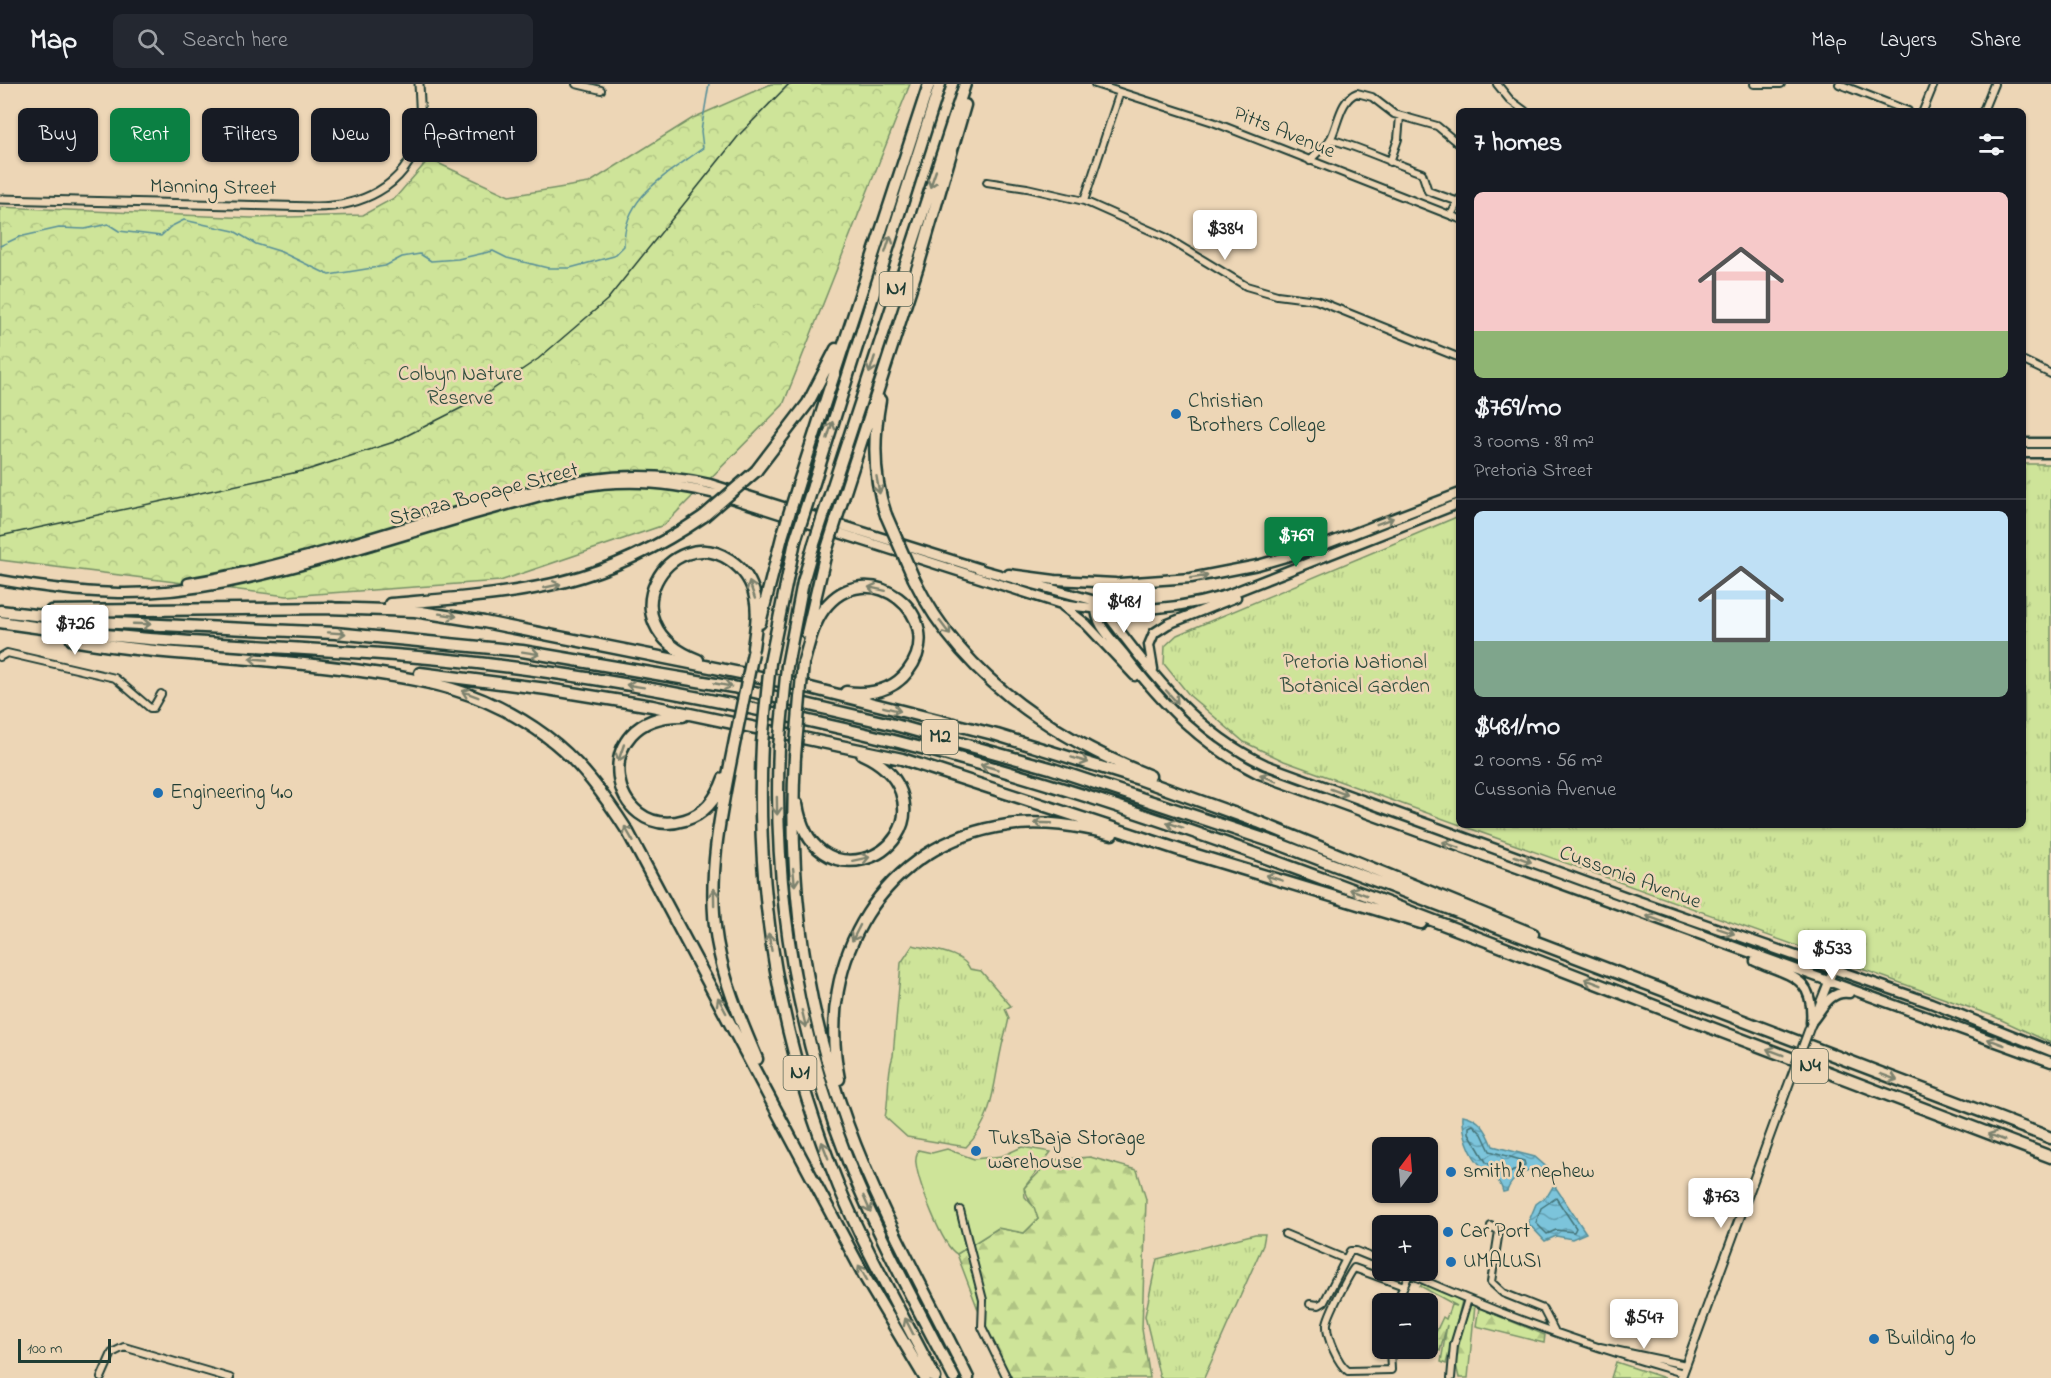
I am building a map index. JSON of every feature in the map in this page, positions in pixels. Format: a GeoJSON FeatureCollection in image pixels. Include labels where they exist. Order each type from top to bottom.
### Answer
{"type":"FeatureCollection","features":[{"type":"Feature","properties":{"kind":"highway"},"geometry":{"type":"LineString","coordinates":[[798,1150],[736,1009],[717,942],[714,867],[734,742],[753,650],[782,537],[929,84]]}},
{"type":"Feature","properties":{"kind":"highway","name":"N1"},"geometry":{"type":"LineString","coordinates":[[935,1378],[841,1190],[799,1071],[768,933],[759,812],[762,743],[770,663],[795,541],[940,84]]}},
{"type":"Feature","properties":{"kind":"highway","name":"N1"},"geometry":{"type":"LineString","coordinates":[[954,1378],[889,1251],[848,1161],[808,1038],[792,964],[783,907],[777,806],[779,747],[787,666],[803,582],[964,84]]}},
{"type":"Feature","properties":{"kind":"highway"},"geometry":{"type":"LineString","coordinates":[[968,1378],[858,1149],[829,1065],[802,946],[793,853],[795,758],[809,621],[826,552],[905,304],[970,84]]}},
{"type":"Feature","properties":{"kind":"highway"},"geometry":{"type":"LineString","coordinates":[[326,608],[503,595],[561,584],[601,572],[637,556],[704,516],[756,471],[797,419],[824,374],[839,343],[879,234]]}},
{"type":"Feature","properties":{"kind":"highway"},"geometry":{"type":"LineString","coordinates":[[905,304],[883,388],[876,429],[877,478],[886,515],[914,579],[939,620],[970,659],[1015,701],[1042,722],[1101,755],[1239,811],[1261,823]]}},
{"type":"Feature","properties":{"kind":"highway"},"geometry":{"type":"LineString","coordinates":[[747,674],[685,656],[662,638],[654,624],[650,608],[654,586],[666,568],[679,558],[702,552],[720,555],[736,564],[746,576],[756,599],[753,650]]}},
{"type":"Feature","properties":{"kind":"highway"},"geometry":{"type":"LineString","coordinates":[[795,684],[855,693],[875,692],[889,687],[906,674],[914,661],[918,647],[917,626],[908,608],[892,594],[875,587],[854,589],[837,596],[820,615],[804,662]]}},
{"type":"Feature","properties":{"kind":"highway"},"geometry":{"type":"LineString","coordinates":[[0,611],[104,612],[326,608],[403,610],[453,616],[795,684],[1028,744],[1139,779],[1261,823],[1594,959],[1782,1032],[1834,1057]]}},
{"type":"Feature","properties":{"kind":"highway","name":"M2"},"geometry":{"type":"LineString","coordinates":[[0,611],[96,622],[335,633],[468,645],[656,672],[813,705],[1009,756],[1208,819],[1834,1057]]}},
{"type":"Feature","properties":{"kind":"highway","name":"M2"},"geometry":{"type":"LineString","coordinates":[[0,622],[121,639],[328,650],[478,663],[669,692],[822,723],[981,764],[1118,806],[1301,870],[1569,973]]}},
{"type":"Feature","properties":{"kind":"highway"},"geometry":{"type":"LineString","coordinates":[[0,627],[124,649],[404,671],[547,689],[794,735],[938,769],[1569,973]]}},
{"type":"Feature","properties":{"kind":"highway"},"geometry":{"type":"LineString","coordinates":[[318,664],[420,679],[464,691],[514,715],[548,737],[570,756],[601,792],[628,832],[866,1279],[925,1378]]}},
{"type":"Feature","properties":{"kind":"highway"},"geometry":{"type":"LineString","coordinates":[[734,742],[717,793],[703,811],[689,819],[670,823],[651,819],[633,807],[620,788],[617,768],[623,746],[632,733],[649,721],[664,717],[686,716],[746,725]]}},
{"type":"Feature","properties":{"kind":"highway"},"geometry":{"type":"LineString","coordinates":[[794,735],[861,754],[887,769],[899,787],[903,805],[902,822],[892,841],[873,856],[850,861],[829,856],[818,849],[807,836],[799,817],[795,758]]}},
{"type":"Feature","properties":{"kind":"highway"},"geometry":{"type":"LineString","coordinates":[[858,1149],[836,1061],[835,997],[846,954],[857,930],[876,902],[899,876],[929,854],[959,838],[997,827],[1021,824],[1068,825],[1183,850]]}},
{"type":"Feature","properties":{"kind":"highway","name":"N4"},"geometry":{"type":"LineString","coordinates":[[1569,973],[2051,1157]]}},
{"type":"Feature","properties":{"kind":"highway","name":"N4"},"geometry":{"type":"LineString","coordinates":[[1834,1057],[2051,1138]]}},
{"type":"Feature","properties":{"kind":"main road"},"geometry":{"type":"LineString","coordinates":[[2026,443],[2051,444]]}},
{"type":"Feature","properties":{"kind":"main road"},"geometry":{"type":"LineString","coordinates":[[2026,453],[2051,453]]}},
{"type":"Feature","properties":{"kind":"main road","name":"Stanza Bopape Street"},"geometry":{"type":"LineString","coordinates":[[56,589],[138,589],[216,578],[287,561],[559,483],[627,475],[680,478],[710,484],[979,568],[1046,579],[1120,583],[1191,578],[1258,565],[1313,549],[1456,495]]}},
{"type":"Feature","properties":{"kind":"main road","name":"Stanza Bopape Street"},"geometry":{"type":"LineString","coordinates":[[0,580],[90,594],[135,593],[224,583],[354,550],[544,495],[598,484],[633,483],[688,487],[724,496],[1058,603],[1126,609],[1197,603],[1271,579]]}},
{"type":"Feature","properties":{"kind":"main road"},"geometry":{"type":"LineString","coordinates":[[1157,678],[1148,649],[1152,636],[1157,630],[1252,590],[1271,579],[1456,505]]}},
{"type":"Feature","properties":{"kind":"main road"},"geometry":{"type":"LineString","coordinates":[[979,568],[1018,581],[1082,596],[1098,607],[1104,629],[1145,683]]}},
{"type":"Feature","properties":{"kind":"main road"},"geometry":{"type":"LineString","coordinates":[[1098,607],[1108,588],[1120,583]]}},
{"type":"Feature","properties":{"kind":"main road"},"geometry":{"type":"LineString","coordinates":[[1058,603],[1079,617],[1130,672],[1145,683]]}},
{"type":"Feature","properties":{"kind":"main road","name":"Cussonia Avenue"},"geometry":{"type":"LineString","coordinates":[[1098,607],[1157,678],[1202,726],[1240,752],[1266,765],[1603,888],[1931,1003],[2051,1051]]}},
{"type":"Feature","properties":{"kind":"main road","name":"Cussonia Avenue"},"geometry":{"type":"LineString","coordinates":[[1145,683],[1198,737],[1228,758],[1259,774],[2051,1062]]}},
{"type":"Feature","properties":{"kind":"main road"},"geometry":{"type":"LineString","coordinates":[[1739,949],[1750,959],[1803,983],[1812,1000],[1811,1023]]}},
{"type":"Feature","properties":{"kind":"main road"},"geometry":{"type":"LineString","coordinates":[[1811,1023],[1828,999],[1838,993],[1876,999]]}},
{"type":"Feature","properties":{"kind":"street","name":"Manning Street"},"geometry":{"type":"LineString","coordinates":[[0,199],[335,207],[357,202],[384,189],[409,160],[420,128],[419,84]]}},
{"type":"Feature","properties":{"kind":"street"},"geometry":{"type":"LineString","coordinates":[[576,84],[601,90]]}},
{"type":"Feature","properties":{"kind":"street","name":"Pitts Avenue"},"geometry":{"type":"LineString","coordinates":[[1095,84],[1213,122],[1310,162],[1456,217]]}},
{"type":"Feature","properties":{"kind":"street"},"geometry":{"type":"LineString","coordinates":[[1497,84],[1510,100],[1521,108]]}},
{"type":"Feature","properties":{"kind":"street"},"geometry":{"type":"LineString","coordinates":[[1754,84],[1781,84]]}},
{"type":"Feature","properties":{"kind":"street"},"geometry":{"type":"LineString","coordinates":[[1839,84],[1900,108]]}},
{"type":"Feature","properties":{"kind":"street"},"geometry":{"type":"LineString","coordinates":[[1924,108],[1934,84]]}},
{"type":"Feature","properties":{"kind":"street"},"geometry":{"type":"LineString","coordinates":[[1984,108],[1994,84]]}},
{"type":"Feature","properties":{"kind":"street"},"geometry":{"type":"LineString","coordinates":[[1084,201],[1119,92]]}},
{"type":"Feature","properties":{"kind":"street"},"geometry":{"type":"LineString","coordinates":[[1310,162],[1316,152],[1330,139],[1348,100],[1357,93],[1372,97],[1388,111],[1400,116],[1437,126],[1456,142]]}},
{"type":"Feature","properties":{"kind":"street"},"geometry":{"type":"LineString","coordinates":[[1390,162],[1398,139],[1400,116]]}},
{"type":"Feature","properties":{"kind":"street"},"geometry":{"type":"LineString","coordinates":[[1330,139],[1362,148],[1390,162],[1424,174],[1428,191],[1456,199]]}},
{"type":"Feature","properties":{"kind":"street"},"geometry":{"type":"LineString","coordinates":[[987,182],[1027,188],[1084,201],[1165,237],[1246,286],[1269,294],[1316,300],[1456,356]]}},
{"type":"Feature","properties":{"kind":"street"},"geometry":{"type":"LineString","coordinates":[[1451,215],[1456,204]]}},
{"type":"Feature","properties":{"kind":"street"},"geometry":{"type":"LineString","coordinates":[[2026,363],[2051,374]]}},
{"type":"Feature","properties":{"kind":"street"},"geometry":{"type":"LineString","coordinates":[[0,657],[7,653],[115,678],[150,708],[153,708],[161,694]]}},
{"type":"Feature","properties":{"kind":"street"},"geometry":{"type":"LineString","coordinates":[[1426,1281],[1597,1348],[1682,1376],[1811,1023],[1834,968]]}},
{"type":"Feature","properties":{"kind":"street"},"geometry":{"type":"LineString","coordinates":[[960,1210],[983,1299],[982,1327],[1007,1378]]}},
{"type":"Feature","properties":{"kind":"street"},"geometry":{"type":"LineString","coordinates":[[1491,1226],[1499,1231],[1491,1282],[1503,1293],[1543,1309],[1554,1330]]}},
{"type":"Feature","properties":{"kind":"street"},"geometry":{"type":"LineString","coordinates":[[1285,1234],[1345,1260]]}},
{"type":"Feature","properties":{"kind":"street"},"geometry":{"type":"LineString","coordinates":[[1310,1304],[1319,1305],[1324,1302],[1350,1251],[1372,1258]]}},
{"type":"Feature","properties":{"kind":"street"},"geometry":{"type":"LineString","coordinates":[[1391,1370],[1354,1373],[1346,1370],[1331,1339],[1328,1321],[1354,1268],[1404,1286]]}},
{"type":"Feature","properties":{"kind":"street"},"geometry":{"type":"LineString","coordinates":[[1400,1293],[1406,1281]]}},
{"type":"Feature","properties":{"kind":"street"},"geometry":{"type":"LineString","coordinates":[[1451,1378],[1454,1345],[1468,1299]]}},
{"type":"Feature","properties":{"kind":"street"},"geometry":{"type":"LineString","coordinates":[[101,1378],[112,1353],[124,1347],[230,1378]]}},
{"type":"Feature","properties":{"kind":"street"},"geometry":{"type":"LineString","coordinates":[[1597,1348],[1610,1348],[1686,1365]]}},
{"type":"Feature","properties":{"kind":"street"},"geometry":{"type":"LineString","coordinates":[[1390,1359],[1391,1378]]}},
{"type":"Feature","properties":{"kind":"green space","name":"Colbyn Nature Reserve"},"geometry":{"type":"Polygon","coordinates":[[[771,84],[910,84],[783,405],[664,525],[500,581],[287,596],[0,560],[0,207],[251,218],[363,215],[396,197],[426,162],[435,162],[509,196],[589,183],[693,118],[771,84]]]}},
{"type":"Feature","properties":{"kind":"green space"},"geometry":{"type":"Polygon","coordinates":[[[2026,464],[2051,464],[2051,1043],[1993,1016],[1468,828],[2026,828],[2026,464]]]}},
{"type":"Feature","properties":{"kind":"green space","name":"Pretoria National Botanical Garden"},"geometry":{"type":"Polygon","coordinates":[[[1456,517],[1456,824],[1284,761],[1244,742],[1190,696],[1164,664],[1165,646],[1177,635],[1456,517]]]}},
{"type":"Feature","properties":{"kind":"green space"},"geometry":{"type":"Polygon","coordinates":[[[913,945],[953,955],[966,963],[970,969],[981,971],[1011,1006],[1005,1009],[1009,1018],[990,1106],[977,1134],[966,1147],[907,1137],[885,1117],[901,963],[913,945]]]}},
{"type":"Feature","properties":{"kind":"green space"},"geometry":{"type":"Polygon","coordinates":[[[1022,1147],[1051,1152],[1024,1188],[1025,1197],[1034,1207],[1038,1219],[1024,1233],[998,1228],[957,1254],[951,1249],[938,1227],[926,1198],[916,1163],[918,1150],[932,1153],[947,1149],[974,1159],[1002,1156],[1022,1147]]]}},
{"type":"Feature","properties":{"kind":"green space"},"geometry":{"type":"Polygon","coordinates":[[[1090,1157],[1137,1170],[1146,1199],[1142,1329],[1150,1378],[1004,1378],[957,1254],[998,1228],[1024,1233],[1038,1219],[1024,1188],[1051,1160],[1090,1157]]]}},
{"type":"Feature","properties":{"kind":"green space"},"geometry":{"type":"Polygon","coordinates":[[[1255,1234],[1265,1234],[1263,1245],[1204,1378],[1160,1378],[1145,1316],[1157,1259],[1255,1234]]]}},
{"type":"Feature","properties":{"kind":"green space"},"geometry":{"type":"Polygon","coordinates":[[[1424,1283],[1462,1301],[1446,1364],[1441,1362],[1447,1325],[1440,1351],[1438,1350],[1438,1328],[1443,1317],[1446,1319],[1451,1305],[1457,1306],[1438,1296],[1438,1293],[1433,1293],[1420,1286],[1424,1283]]]}},
{"type":"Feature","properties":{"kind":"green space"},"geometry":{"type":"Polygon","coordinates":[[[1469,1303],[1475,1305],[1468,1378],[1459,1378],[1455,1360],[1469,1303]]]}},
{"type":"Feature","properties":{"kind":"green space"},"geometry":{"type":"Polygon","coordinates":[[[1479,1308],[1545,1335],[1544,1343],[1476,1326],[1479,1308]]]}},
{"type":"Feature","properties":{"kind":"green space"},"geometry":{"type":"Polygon","coordinates":[[[1616,1362],[1665,1378],[1611,1378],[1616,1362]]]}},
{"type":"Feature","properties":{"kind":"water"},"geometry":{"type":"Polygon","coordinates":[[[1463,1115],[1474,1119],[1482,1126],[1493,1146],[1535,1157],[1551,1171],[1545,1173],[1539,1168],[1524,1172],[1515,1178],[1507,1191],[1503,1192],[1497,1180],[1477,1162],[1470,1149],[1465,1135],[1463,1115]]]}},
{"type":"Feature","properties":{"kind":"water"},"geometry":{"type":"Polygon","coordinates":[[[1554,1185],[1586,1233],[1572,1239],[1556,1236],[1545,1241],[1528,1223],[1536,1204],[1548,1195],[1554,1185]]]}},
{"type":"Feature","properties":{"kind":"waterway"},"geometry":{"type":"LineString","coordinates":[[0,246],[19,237],[59,228],[85,229],[108,224],[119,231],[161,236],[170,227],[184,220],[234,231],[256,244],[279,251],[329,275],[385,266],[402,257],[420,254],[431,261],[458,259],[493,251],[507,258],[548,268],[570,268],[614,256],[624,246],[631,213],[639,200],[662,178],[703,148],[701,131],[709,84]]}},
{"type":"Feature","properties":{"kind":"railway"},"geometry":{"type":"LineString","coordinates":[[0,536],[307,470],[394,442],[477,400],[538,359],[607,300],[740,134],[789,84]]}},
{"type":"Feature","properties":{"kind":"place","name":"Christian Brothers College"},"geometry":{"type":"Point","coordinates":[1176,414]}},
{"type":"Feature","properties":{"kind":"place","name":"Engineering 4.0"},"geometry":{"type":"Point","coordinates":[158,793]}},
{"type":"Feature","properties":{"kind":"place","name":"TuksBaja Storage warehouse"},"geometry":{"type":"Point","coordinates":[976,1151]}},
{"type":"Feature","properties":{"kind":"place","name":"smith & nephew"},"geometry":{"type":"Point","coordinates":[1451,1172]}},
{"type":"Feature","properties":{"kind":"place","name":"Car Port"},"geometry":{"type":"Point","coordinates":[1448,1232]}},
{"type":"Feature","properties":{"kind":"place","name":"UMALUSI"},"geometry":{"type":"Point","coordinates":[1451,1262]}},
{"type":"Feature","properties":{"kind":"place","name":"Building 10"},"geometry":{"type":"Point","coordinates":[1874,1339]}}]}
